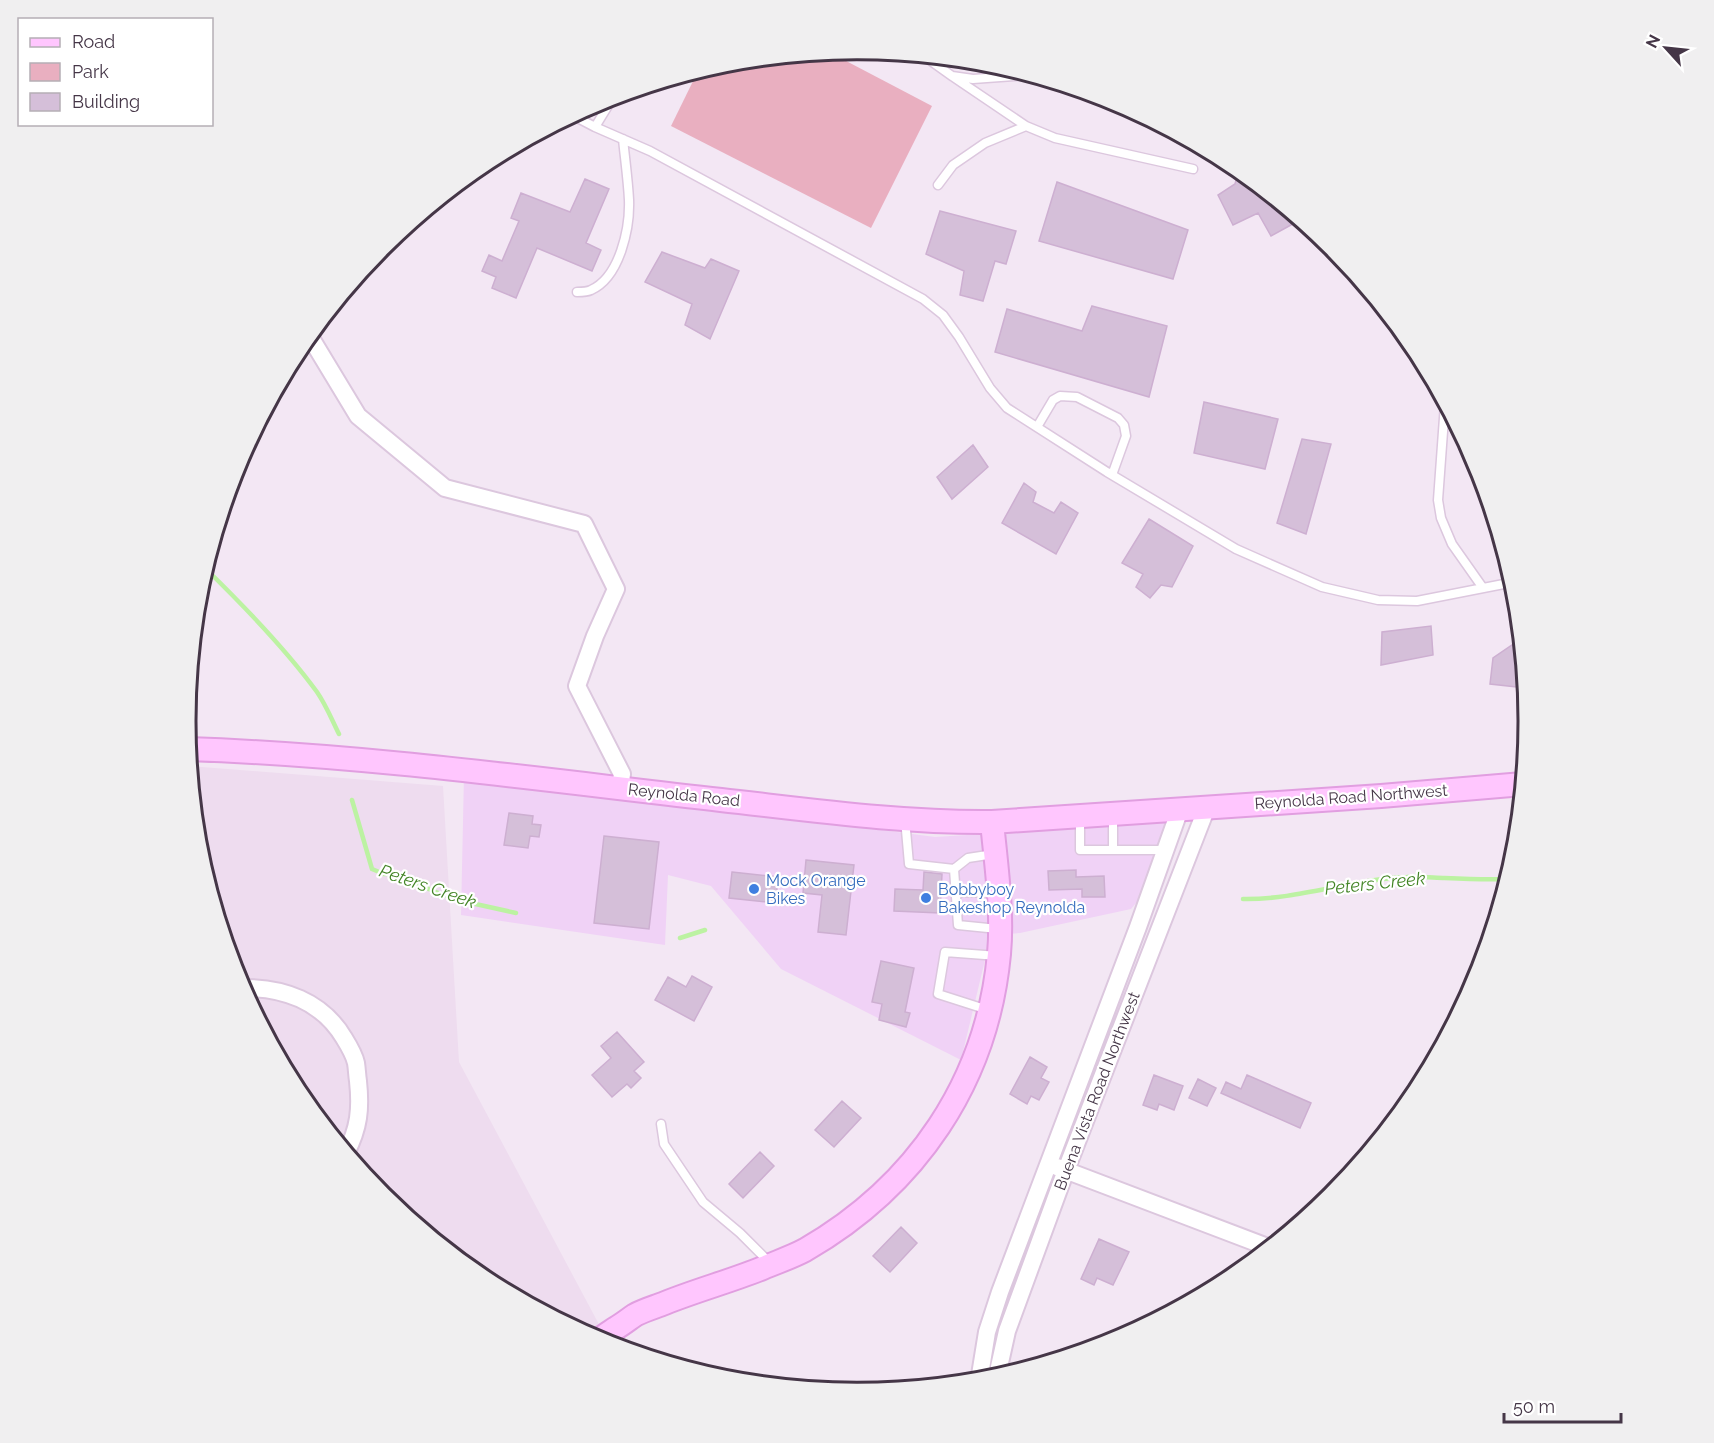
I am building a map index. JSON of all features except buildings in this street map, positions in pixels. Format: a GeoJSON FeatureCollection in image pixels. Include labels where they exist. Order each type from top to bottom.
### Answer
{"type":"FeatureCollection","features":[{"type":"Feature","properties":{"kind":"main road","name":"Reynolda Road"},"geometry":{"type":"LineString","coordinates":[[197,750],[349,758],[944,822],[992,822],[1180,809]]}},
{"type":"Feature","properties":{"kind":"main road","name":"Reynolda Road Northwest"},"geometry":{"type":"LineString","coordinates":[[1180,809],[1515,785]]}},
{"type":"Feature","properties":{"kind":"main road"},"geometry":{"type":"LineString","coordinates":[[607,1334],[636,1314],[803,1251],[866,1209],[916,1159],[941,1125],[976,1055],[995,986],[1000,929],[992,822]]}},
{"type":"Feature","properties":{"kind":"street"},"geometry":{"type":"LineString","coordinates":[[314,344],[358,416],[445,488],[584,524],[616,589],[595,636],[577,686],[622,774],[620,788]]}},
{"type":"Feature","properties":{"kind":"street","name":"Buena Vista Road Northwest"},"geometry":{"type":"LineString","coordinates":[[999,1367],[1007,1331],[1066,1170],[1207,807]]}},
{"type":"Feature","properties":{"kind":"street","name":"Buena Vista Road Northwest"},"geometry":{"type":"LineString","coordinates":[[981,1371],[987,1332],[1180,809]]}},
{"type":"Feature","properties":{"kind":"street"},"geometry":{"type":"LineString","coordinates":[[252,989],[274,991],[308,1002],[325,1014],[351,1048],[356,1061],[359,1118],[350,1145]]}},
{"type":"Feature","properties":{"kind":"street"},"geometry":{"type":"LineString","coordinates":[[1049,1163],[1262,1245]]}},
{"type":"Feature","properties":{"kind":"lane"},"geometry":{"type":"LineString","coordinates":[[937,65],[1026,126],[1055,138],[1193,169]]}},
{"type":"Feature","properties":{"kind":"lane"},"geometry":{"type":"LineString","coordinates":[[952,76],[973,79],[1002,77]]}},
{"type":"Feature","properties":{"kind":"lane"},"geometry":{"type":"LineString","coordinates":[[595,127],[606,109]]}},
{"type":"Feature","properties":{"kind":"lane"},"geometry":{"type":"LineString","coordinates":[[582,120],[651,151],[923,299],[943,315],[960,337],[990,388],[1006,408],[1236,549],[1322,587],[1378,600],[1417,602],[1504,584]]}},
{"type":"Feature","properties":{"kind":"lane"},"geometry":{"type":"LineString","coordinates":[[938,185],[953,165],[985,143],[1026,126]]}},
{"type":"Feature","properties":{"kind":"lane"},"geometry":{"type":"LineString","coordinates":[[577,292],[589,292],[602,283],[614,267],[621,250],[629,201],[623,139]]}},
{"type":"Feature","properties":{"kind":"lane"},"geometry":{"type":"LineString","coordinates":[[1037,428],[1053,400],[1060,396],[1077,398],[1118,418],[1124,425],[1126,436],[1112,475]]}},
{"type":"Feature","properties":{"kind":"lane"},"geometry":{"type":"LineString","coordinates":[[1445,419],[1438,500],[1442,519],[1452,544],[1483,588]]}},
{"type":"Feature","properties":{"kind":"lane"},"geometry":{"type":"LineString","coordinates":[[1113,814],[1113,850]]}},
{"type":"Feature","properties":{"kind":"lane"},"geometry":{"type":"LineString","coordinates":[[1080,816],[1080,850],[1165,850]]}},
{"type":"Feature","properties":{"kind":"lane"},"geometry":{"type":"LineString","coordinates":[[904,819],[909,864],[954,870],[968,858],[995,854]]}},
{"type":"Feature","properties":{"kind":"lane"},"geometry":{"type":"LineString","coordinates":[[954,870],[958,925],[1000,929]]}},
{"type":"Feature","properties":{"kind":"lane"},"geometry":{"type":"LineString","coordinates":[[956,892],[998,893]]}},
{"type":"Feature","properties":{"kind":"lane"},"geometry":{"type":"LineString","coordinates":[[989,1010],[938,994],[945,952],[999,957]]}},
{"type":"Feature","properties":{"kind":"lane"},"geometry":{"type":"LineString","coordinates":[[661,1124],[664,1144],[703,1202],[772,1264]]}},
{"type":"Feature","properties":{"kind":"shaded area"},"geometry":{"type":"Polygon","coordinates":[[[197,767],[443,786],[459,1062],[603,1333],[526,1294],[489,1272],[454,1246],[389,1189],[332,1124],[284,1052],[246,975],[218,893],[208,851],[197,767]]]}},
{"type":"Feature","properties":{"kind":"shaded area"},"geometry":{"type":"Polygon","coordinates":[[[464,775],[935,837],[1177,822],[1171,861],[1131,909],[1020,933],[991,935],[961,1060],[781,969],[711,886],[668,875],[665,945],[461,915],[464,775]]]}},
{"type":"Feature","properties":{"kind":"green space"},"geometry":{"type":"Polygon","coordinates":[[[845,60],[932,106],[871,228],[671,126],[693,81],[728,73],[814,61],[845,60]]]}},
{"type":"Feature","properties":{"kind":"waterway","name":"Peters Creek"},"geometry":{"type":"LineString","coordinates":[[212,575],[264,628],[305,676],[326,707],[339,734]]}},
{"type":"Feature","properties":{"kind":"waterway","name":"Peters Creek"},"geometry":{"type":"LineString","coordinates":[[352,800],[372,869],[443,895],[516,913]]}},
{"type":"Feature","properties":{"kind":"waterway","name":"Peters Creek"},"geometry":{"type":"LineString","coordinates":[[1243,899],[1284,896],[1386,879],[1416,877],[1499,879]]}},
{"type":"Feature","properties":{"kind":"waterway","name":"Peters Creek"},"geometry":{"type":"LineString","coordinates":[[680,938],[705,930]]}},
{"type":"Feature","properties":{"kind":"place","name":"Mock Orange Bikes"},"geometry":{"type":"Point","coordinates":[754,889]}},
{"type":"Feature","properties":{"kind":"place","name":"Bobbyboy Bakeshop Reynolda"},"geometry":{"type":"Point","coordinates":[926,898]}}]}
